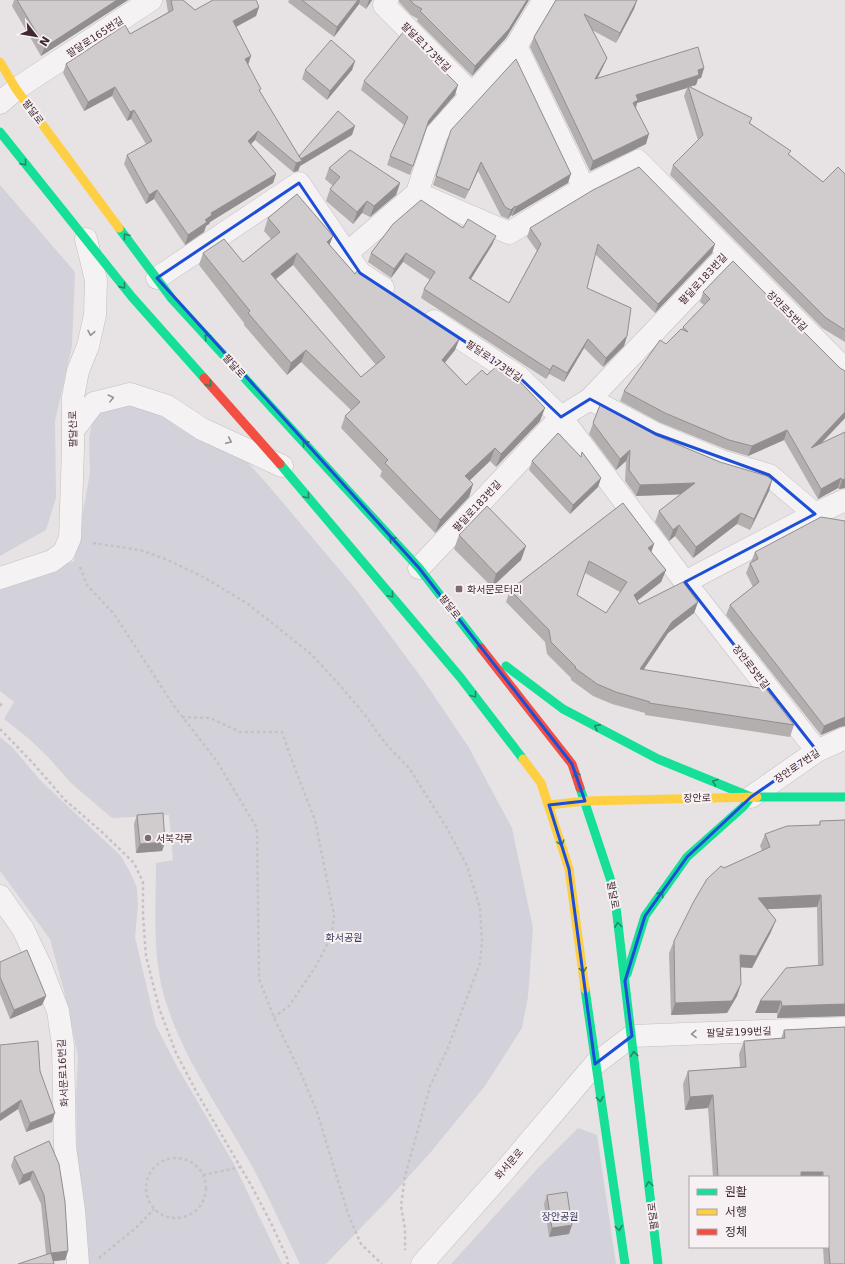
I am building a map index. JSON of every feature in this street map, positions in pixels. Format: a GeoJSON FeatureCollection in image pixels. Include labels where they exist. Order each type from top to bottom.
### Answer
{"type":"FeatureCollection","features":[{"type":"Feature","properties":{"kind":"main road","name":"팔달로"},"geometry":{"type":"LineString","coordinates":[[0,62],[16,89],[172,299],[418,568],[572,764],[614,890],[658,1264]]}},
{"type":"Feature","properties":{"kind":"main road"},"geometry":{"type":"LineString","coordinates":[[0,132],[132,297],[282,466],[460,677],[541,783],[569,869],[595,1064],[625,1264]]}},
{"type":"Feature","properties":{"kind":"main road"},"geometry":{"type":"LineString","coordinates":[[482,648],[563,709],[658,759],[751,797],[743,807],[687,857],[645,916],[625,980]]}},
{"type":"Feature","properties":{"kind":"main road","name":"장안로"},"geometry":{"type":"LineString","coordinates":[[549,805],[585,801],[751,797],[845,797]]}},
{"type":"Feature","properties":{"kind":"street","name":"팔달로165번길"},"geometry":{"type":"LineString","coordinates":[[0,103],[16,89],[151,0]]}},
{"type":"Feature","properties":{"kind":"street","name":"팔달로173번길"},"geometry":{"type":"LineString","coordinates":[[387,0],[384,5],[472,94]]}},
{"type":"Feature","properties":{"kind":"street"},"geometry":{"type":"LineString","coordinates":[[347,253],[417,193],[437,133],[516,46],[544,0]]}},
{"type":"Feature","properties":{"kind":"street"},"geometry":{"type":"LineString","coordinates":[[417,193],[509,233],[584,188],[516,46]]}},
{"type":"Feature","properties":{"kind":"street","name":"팔달로183번길"},"geometry":{"type":"LineString","coordinates":[[418,568],[561,416],[590,399],[729,253],[638,161],[584,188]]}},
{"type":"Feature","properties":{"kind":"street"},"geometry":{"type":"LineString","coordinates":[[157,278],[299,183],[360,273],[398,298]]}},
{"type":"Feature","properties":{"kind":"street","name":"팔달산로"},"geometry":{"type":"LineString","coordinates":[[0,578],[52,561],[64,552],[70,538],[74,449],[72,431],[73,397],[78,371],[88,346],[95,315],[96,280],[86,239]]}},
{"type":"Feature","properties":{"kind":"street","name":"장안로5번길"},"geometry":{"type":"LineString","coordinates":[[729,253],[845,369]]}},
{"type":"Feature","properties":{"kind":"street","name":"팔달로173번길"},"geometry":{"type":"LineString","coordinates":[[417,310],[519,377],[561,416]]}},
{"type":"Feature","properties":{"kind":"street"},"geometry":{"type":"LineString","coordinates":[[72,431],[94,403],[130,394],[167,406],[202,429],[282,466]]}},
{"type":"Feature","properties":{"kind":"street"},"geometry":{"type":"LineString","coordinates":[[590,399],[656,434],[721,461],[769,475],[815,514]]}},
{"type":"Feature","properties":{"kind":"street","name":"장안로5번길"},"geometry":{"type":"LineString","coordinates":[[561,416],[685,582],[817,751]]}},
{"type":"Feature","properties":{"kind":"street"},"geometry":{"type":"LineString","coordinates":[[685,582],[815,514],[845,500]]}},
{"type":"Feature","properties":{"kind":"street","name":"장안로7번길"},"geometry":{"type":"LineString","coordinates":[[751,797],[817,751],[845,738]]}},
{"type":"Feature","properties":{"kind":"street","name":"화서문로16번길"},"geometry":{"type":"LineString","coordinates":[[0,896],[23,928],[41,967],[58,1011],[63,1045],[65,1147],[74,1210],[88,1262]]}},
{"type":"Feature","properties":{"kind":"street","name":"팔달로199번길"},"geometry":{"type":"LineString","coordinates":[[632,1036],[845,1028]]}},
{"type":"Feature","properties":{"kind":"street","name":"화서문로"},"geometry":{"type":"LineString","coordinates":[[422,1264],[507,1168],[595,1064],[632,1036]]}},
{"type":"Feature","properties":{"kind":"path"},"geometry":{"type":"LineString","coordinates":[[93,543],[140,550],[168,560],[205,578],[248,604],[311,654],[365,715],[385,743],[409,768],[447,828],[466,866],[480,908],[482,941],[480,963],[447,1050],[430,1086],[405,1176],[401,1206],[405,1229],[405,1251]]}},
{"type":"Feature","properties":{"kind":"path"},"geometry":{"type":"LineString","coordinates":[[82,572],[86,585],[114,614],[174,706],[216,760],[256,828],[259,979],[274,1017],[317,1112],[348,1214],[361,1244],[382,1264]]}},
{"type":"Feature","properties":{"kind":"path"},"geometry":{"type":"LineString","coordinates":[[182,717],[210,718],[240,732],[282,732],[315,820],[334,915],[332,934],[316,966],[289,1006],[274,1017]]}},
{"type":"Feature","properties":{"kind":"path"},"geometry":{"type":"LineString","coordinates":[[0,729],[32,762],[65,800],[103,833],[134,863],[143,882],[143,916],[146,956],[160,1008],[176,1053],[271,1223],[288,1264]]}},
{"type":"Feature","properties":{"kind":"path"},"geometry":{"type":"LineString","coordinates":[[175,1158],[185,1159],[194,1164],[203,1175],[205,1181],[205,1192],[197,1209],[189,1215],[180,1218],[171,1218],[162,1215],[154,1209],[149,1202],[146,1193],[146,1183],[149,1173],[156,1165],[164,1160],[175,1158]]}},
{"type":"Feature","properties":{"kind":"path"},"geometry":{"type":"LineString","coordinates":[[203,1175],[241,1167]]}},
{"type":"Feature","properties":{"kind":"path"},"geometry":{"type":"LineString","coordinates":[[88,1262],[138,1226],[154,1209]]}},
{"type":"Feature","properties":{"kind":"highlighted area"},"geometry":{"type":"Polygon","coordinates":[[[299,183],[360,273],[519,377],[561,417],[590,399],[656,434],[769,475],[815,514],[685,582],[817,751],[751,797],[687,857],[645,916],[625,981],[632,1036],[595,1064],[569,869],[549,805],[585,801],[572,764],[419,568],[157,278],[299,183]]]}},
{"type":"Feature","properties":{"kind":"green space"},"geometry":{"type":"Polygon","coordinates":[[[0,185],[75,272],[72,346],[55,421],[56,498],[46,530],[0,556],[0,185]]]}},
{"type":"Feature","properties":{"kind":"green space","name":"화서공원"},"geometry":{"type":"Polygon","coordinates":[[[114,393],[238,452],[268,485],[355,588],[424,681],[468,746],[512,828],[533,928],[528,997],[522,1028],[485,1086],[430,1153],[382,1206],[326,1264],[300,1264],[252,1166],[203,1083],[181,1041],[172,1019],[160,980],[156,947],[156,863],[173,860],[169,815],[112,818],[72,784],[47,756],[28,738],[4,719],[14,702],[0,691],[0,590],[74,561],[90,473],[89,438],[96,405],[114,393]]]}},
{"type":"Feature","properties":{"kind":"green space"},"geometry":{"type":"Polygon","coordinates":[[[0,737],[12,747],[41,781],[121,856],[131,874],[137,888],[138,905],[135,937],[156,1026],[179,1070],[234,1164],[282,1264],[88,1264],[77,1165],[76,1097],[78,1056],[64,991],[50,939],[0,871],[0,737]]]}},
{"type":"Feature","properties":{"kind":"green space","name":"장안공원"},"geometry":{"type":"Polygon","coordinates":[[[578,1128],[597,1135],[616,1264],[451,1264],[538,1168],[578,1128]]]}},
{"type":"Feature","properties":{"kind":"building"},"geometry":{"type":"Polygon","coordinates":[[[17,0],[117,0],[45,47],[17,0]]]}},
{"type":"Feature","properties":{"kind":"building"},"geometry":{"type":"Polygon","coordinates":[[[171,0],[183,0],[195,10],[213,0],[256,0],[259,7],[233,21],[251,56],[245,59],[261,89],[259,90],[302,161],[296,163],[258,131],[248,141],[276,174],[211,213],[212,215],[205,220],[207,222],[188,235],[157,190],[149,195],[127,155],[152,141],[134,110],[130,112],[115,87],[88,102],[66,64],[125,25],[130,34],[173,10],[171,0]]]}},
{"type":"Feature","properties":{"kind":"building"},"geometry":{"type":"Polygon","coordinates":[[[302,0],[358,0],[337,27],[302,0]]]}},
{"type":"Feature","properties":{"kind":"building"},"geometry":{"type":"Polygon","coordinates":[[[410,0],[527,0],[509,29],[475,66],[420,11],[422,9],[410,0]]]}},
{"type":"Feature","properties":{"kind":"building"},"geometry":{"type":"Polygon","coordinates":[[[556,0],[637,0],[620,33],[584,14],[607,58],[595,79],[698,47],[704,68],[698,70],[699,75],[636,95],[638,100],[633,103],[649,134],[593,161],[534,37],[556,0]]]}},
{"type":"Feature","properties":{"kind":"building"},"geometry":{"type":"Polygon","coordinates":[[[404,31],[458,85],[429,120],[413,166],[390,156],[408,117],[364,81],[404,31]]]}},
{"type":"Feature","properties":{"kind":"building"},"geometry":{"type":"Polygon","coordinates":[[[331,40],[355,61],[330,91],[305,70],[331,40]]]}},
{"type":"Feature","properties":{"kind":"building"},"geometry":{"type":"Polygon","coordinates":[[[516,59],[571,174],[516,207],[515,206],[511,210],[505,207],[481,162],[469,190],[436,176],[451,130],[516,59]]]}},
{"type":"Feature","properties":{"kind":"building"},"geometry":{"type":"Polygon","coordinates":[[[688,86],[752,118],[749,123],[791,151],[788,154],[823,182],[838,167],[845,174],[845,330],[826,318],[673,165],[703,135],[688,86]]]}},
{"type":"Feature","properties":{"kind":"building"},"geometry":{"type":"Polygon","coordinates":[[[338,111],[355,126],[301,159],[299,156],[338,111]]]}},
{"type":"Feature","properties":{"kind":"building"},"geometry":{"type":"Polygon","coordinates":[[[350,150],[400,183],[374,206],[367,201],[357,212],[330,189],[340,177],[329,168],[350,150]]]}},
{"type":"Feature","properties":{"kind":"building"},"geometry":{"type":"Polygon","coordinates":[[[639,167],[715,244],[658,304],[598,244],[587,288],[631,308],[627,336],[606,358],[588,339],[567,373],[553,365],[550,370],[424,289],[435,272],[406,253],[394,269],[371,253],[393,224],[421,200],[463,228],[468,219],[496,236],[469,278],[509,303],[541,244],[530,228],[593,190],[639,167]]]}},
{"type":"Feature","properties":{"kind":"building"},"geometry":{"type":"Polygon","coordinates":[[[297,194],[333,236],[327,242],[355,274],[357,271],[460,338],[442,360],[466,385],[482,370],[487,375],[499,364],[508,369],[545,408],[501,454],[495,448],[465,476],[473,484],[440,520],[385,463],[388,460],[345,416],[360,402],[306,350],[291,363],[248,313],[250,311],[203,253],[224,239],[243,262],[280,232],[268,218],[297,194]],[[297,253],[271,274],[361,377],[385,357],[297,253]]]}},
{"type":"Feature","properties":{"kind":"building"},"geometry":{"type":"Polygon","coordinates":[[[733,261],[840,368],[845,371],[845,412],[811,448],[845,432],[845,479],[842,480],[841,478],[821,489],[787,430],[752,446],[729,440],[665,413],[624,391],[660,340],[666,344],[681,329],[688,332],[683,327],[710,299],[703,292],[733,261]]]}},
{"type":"Feature","properties":{"kind":"building"},"geometry":{"type":"Polygon","coordinates":[[[600,405],[655,435],[720,462],[767,476],[772,480],[754,519],[741,513],[696,547],[679,525],[673,530],[659,511],[695,483],[640,485],[629,470],[630,450],[620,459],[593,423],[600,405]]]}},
{"type":"Feature","properties":{"kind":"building"},"geometry":{"type":"Polygon","coordinates":[[[558,433],[581,457],[582,452],[601,478],[573,505],[532,461],[558,433]]]}},
{"type":"Feature","properties":{"kind":"building"},"geometry":{"type":"Polygon","coordinates":[[[623,503],[654,544],[648,548],[666,570],[634,595],[639,604],[683,582],[698,602],[672,622],[640,669],[766,689],[794,725],[649,703],[650,702],[616,692],[597,684],[575,668],[576,667],[551,642],[549,630],[510,590],[623,503]],[[589,561],[577,595],[606,613],[627,582],[589,561]]]}},
{"type":"Feature","properties":{"kind":"building"},"geometry":{"type":"Polygon","coordinates":[[[487,506],[526,546],[496,574],[459,535],[487,506]]]}},
{"type":"Feature","properties":{"kind":"building"},"geometry":{"type":"Polygon","coordinates":[[[821,517],[845,521],[845,717],[824,726],[730,605],[759,582],[750,563],[758,559],[755,552],[821,517]]]}},
{"type":"Feature","properties":{"kind":"building"},"geometry":{"type":"Polygon","coordinates":[[[163,813],[165,842],[140,844],[137,815],[163,813]]]}},
{"type":"Feature","properties":{"kind":"building"},"geometry":{"type":"Polygon","coordinates":[[[845,820],[845,1004],[782,1006],[781,1001],[760,1001],[786,968],[823,965],[821,895],[758,898],[776,920],[756,956],[740,955],[741,984],[732,1001],[675,1003],[674,941],[707,879],[721,866],[724,868],[770,847],[765,834],[787,826],[820,825],[820,821],[845,820]]]}},
{"type":"Feature","properties":{"kind":"building"},"geometry":{"type":"Polygon","coordinates":[[[27,950],[46,996],[14,1010],[0,977],[0,962],[27,950]]]}},
{"type":"Feature","properties":{"kind":"building"},"geometry":{"type":"Polygon","coordinates":[[[845,1027],[845,1264],[830,1264],[829,1176],[823,1176],[823,1172],[801,1172],[801,1176],[718,1176],[713,1095],[690,1097],[688,1071],[746,1067],[744,1041],[785,1038],[784,1030],[845,1027]]]}},
{"type":"Feature","properties":{"kind":"building"},"geometry":{"type":"Polygon","coordinates":[[[38,1041],[40,1071],[55,1113],[30,1123],[21,1100],[0,1114],[0,1045],[38,1041]]]}},
{"type":"Feature","properties":{"kind":"building"},"geometry":{"type":"Polygon","coordinates":[[[49,1141],[59,1164],[65,1202],[68,1251],[51,1253],[44,1195],[33,1171],[23,1175],[14,1157],[49,1141]]]}},
{"type":"Feature","properties":{"kind":"building"},"geometry":{"type":"Polygon","coordinates":[[[567,1192],[572,1225],[552,1228],[547,1195],[567,1192]]]}},
{"type":"Feature","properties":{"kind":"building"},"geometry":{"type":"Polygon","coordinates":[[[51,1253],[54,1264],[18,1264],[51,1253]]]}},
{"type":"Feature","properties":{"kind":"traffic: fast"},"geometry":{"type":"LineString","coordinates":[[0,132],[132,297],[204,378]]}},
{"type":"Feature","properties":{"kind":"traffic: fast"},"geometry":{"type":"LineString","coordinates":[[119,228],[172,299],[419,568],[481,648]]}},
{"type":"Feature","properties":{"kind":"traffic: fast"},"geometry":{"type":"LineString","coordinates":[[280,464],[460,677],[523,759]]}},
{"type":"Feature","properties":{"kind":"traffic: fast"},"geometry":{"type":"LineString","coordinates":[[506,666],[563,709],[658,759],[751,797],[743,807],[687,857],[645,916],[627,974]]}},
{"type":"Feature","properties":{"kind":"traffic: fast"},"geometry":{"type":"LineString","coordinates":[[580,788],[614,890],[658,1264]]}},
{"type":"Feature","properties":{"kind":"traffic: fast"},"geometry":{"type":"LineString","coordinates":[[757,797],[845,797]]}},
{"type":"Feature","properties":{"kind":"traffic: fast"},"geometry":{"type":"LineString","coordinates":[[585,989],[625,1264]]}},
{"type":"Feature","properties":{"kind":"traffic: slow"},"geometry":{"type":"LineString","coordinates":[[0,62],[16,89],[119,228]]}},
{"type":"Feature","properties":{"kind":"traffic: slow"},"geometry":{"type":"LineString","coordinates":[[523,759],[541,783],[569,869],[585,989]]}},
{"type":"Feature","properties":{"kind":"traffic: slow"},"geometry":{"type":"LineString","coordinates":[[549,805],[585,801],[757,797]]}},
{"type":"Feature","properties":{"kind":"traffic: jam"},"geometry":{"type":"LineString","coordinates":[[204,378],[280,464]]}},
{"type":"Feature","properties":{"kind":"traffic: jam"},"geometry":{"type":"LineString","coordinates":[[481,648],[572,764],[580,788]]}},
{"type":"Feature","properties":{"kind":"place","name":"화서문로터리"},"geometry":{"type":"Point","coordinates":[459,589]}},
{"type":"Feature","properties":{"kind":"place","name":"서북각루"},"geometry":{"type":"Point","coordinates":[148,838]}}]}
